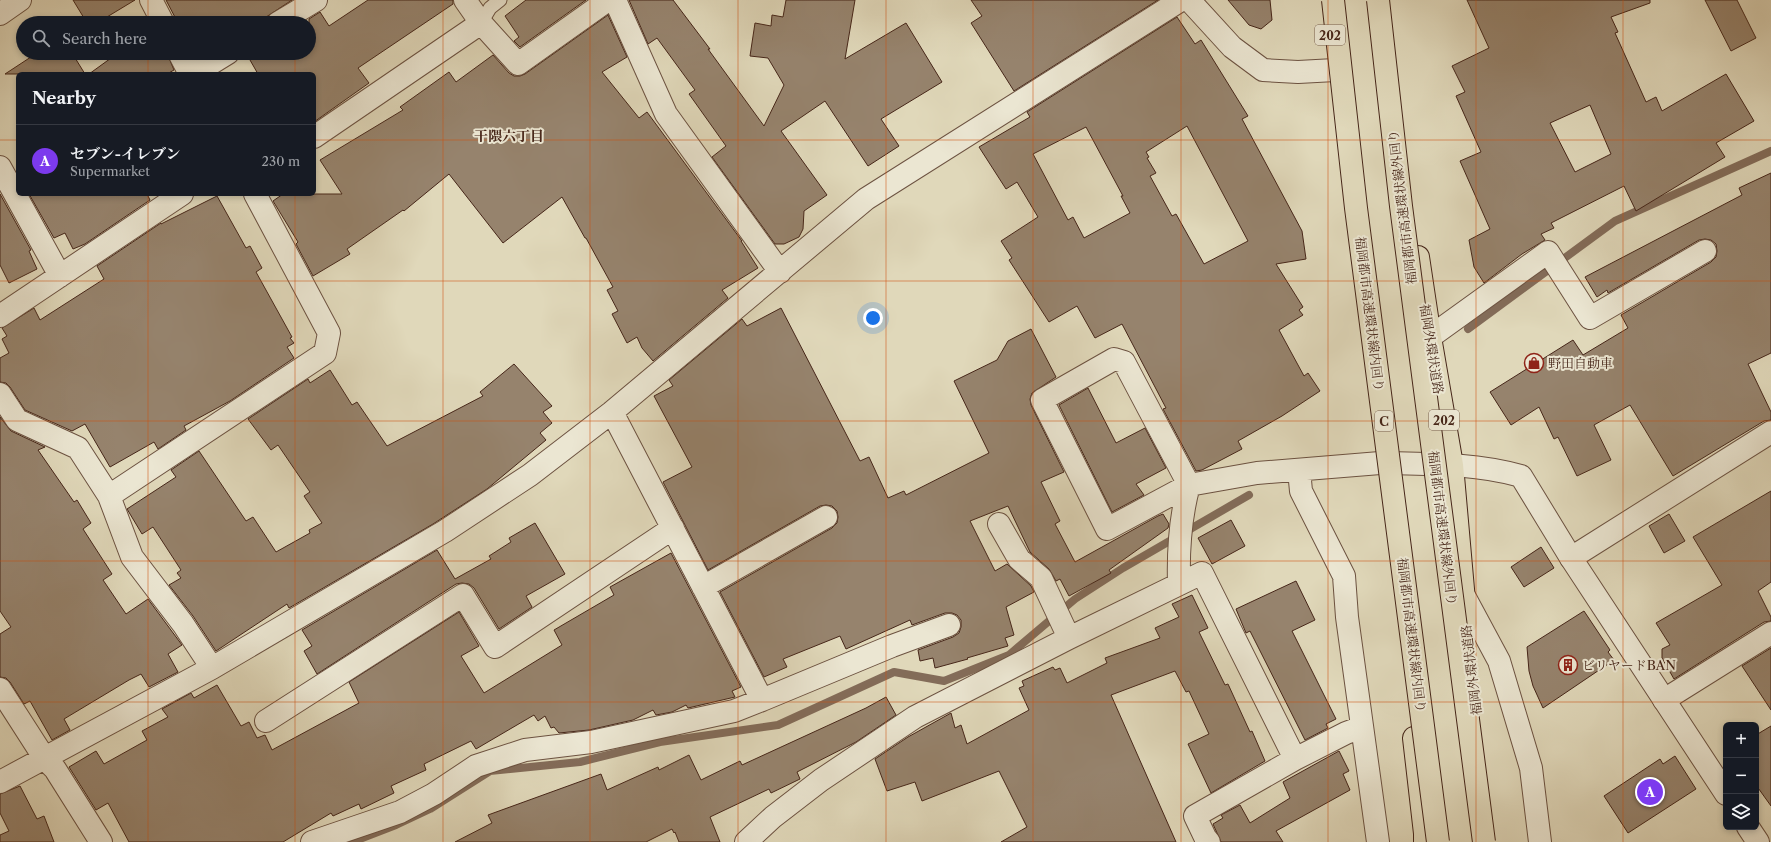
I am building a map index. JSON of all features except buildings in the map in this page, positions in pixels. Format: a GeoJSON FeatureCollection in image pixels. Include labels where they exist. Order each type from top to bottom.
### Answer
{"type":"FeatureCollection","features":[{"type":"Feature","properties":{"kind":"highway","name":"202"},"geometry":{"type":"LineString","coordinates":[[1326,0],[1380,463],[1429,839]]}},
{"type":"Feature","properties":{"kind":"highway","name":"福岡都市高速環状線内回り"},"geometry":{"type":"LineString","coordinates":[[1333,0],[1429,839]]}},
{"type":"Feature","properties":{"kind":"highway","name":"福岡都市高速環状線外回り"},"geometry":{"type":"LineString","coordinates":[[1378,0],[1401,206],[1489,837]]}},
{"type":"Feature","properties":{"kind":"highway","name":"福岡外環状道路"},"geometry":{"type":"LineString","coordinates":[[1382,0],[1430,337],[1452,465],[1463,594],[1489,837]]}},
{"type":"Feature","properties":{"kind":"street"},"geometry":{"type":"LineString","coordinates":[[0,14],[20,0]]}},
{"type":"Feature","properties":{"kind":"street"},"geometry":{"type":"LineString","coordinates":[[151,0],[159,16]]}},
{"type":"Feature","properties":{"kind":"street"},"geometry":{"type":"LineString","coordinates":[[290,16],[316,0]]}},
{"type":"Feature","properties":{"kind":"street"},"geometry":{"type":"LineString","coordinates":[[465,0],[481,23],[518,64],[608,0]]}},
{"type":"Feature","properties":{"kind":"street"},"geometry":{"type":"LineString","coordinates":[[615,0],[666,114],[780,272]]}},
{"type":"Feature","properties":{"kind":"street"},"geometry":{"type":"LineString","coordinates":[[0,782],[212,668],[445,531],[530,475],[612,412],[866,199],[1181,0]]}},
{"type":"Feature","properties":{"kind":"street"},"geometry":{"type":"LineString","coordinates":[[1189,0],[1232,47],[1263,70],[1298,72],[1335,70]]}},
{"type":"Feature","properties":{"kind":"street"},"geometry":{"type":"LineString","coordinates":[[316,136],[481,23]]}},
{"type":"Feature","properties":{"kind":"street"},"geometry":{"type":"LineString","coordinates":[[183,60],[189,72]]}},
{"type":"Feature","properties":{"kind":"street"},"geometry":{"type":"LineString","coordinates":[[197,72],[217,60]]}},
{"type":"Feature","properties":{"kind":"street"},"geometry":{"type":"LineString","coordinates":[[0,167],[60,276]]}},
{"type":"Feature","properties":{"kind":"street"},"geometry":{"type":"LineString","coordinates":[[0,316],[179,196]]}},
{"type":"Feature","properties":{"kind":"street"},"geometry":{"type":"LineString","coordinates":[[109,496],[325,354],[329,333],[256,196]]}},
{"type":"Feature","properties":{"kind":"street"},"geometry":{"type":"LineString","coordinates":[[1430,337],[1548,252],[1590,318],[1705,251]]}},
{"type":"Feature","properties":{"kind":"street"},"geometry":{"type":"LineString","coordinates":[[1179,584],[1178,550],[1183,506],[1189,485],[1124,362],[1114,359],[1042,400],[1107,529],[1189,485],[1257,473],[1380,463],[1452,465],[1498,470],[1520,476],[1571,558],[1723,789]]}},
{"type":"Feature","properties":{"kind":"street"},"geometry":{"type":"LineString","coordinates":[[0,394],[17,420],[78,448],[109,496],[132,557],[183,624],[212,668]]}},
{"type":"Feature","properties":{"kind":"street"},"geometry":{"type":"LineString","coordinates":[[612,412],[762,700]]}},
{"type":"Feature","properties":{"kind":"street"},"geometry":{"type":"LineString","coordinates":[[1571,558],[1771,432]]}},
{"type":"Feature","properties":{"kind":"street"},"geometry":{"type":"LineString","coordinates":[[1299,470],[1302,491],[1344,576],[1347,617],[1378,842]]}},
{"type":"Feature","properties":{"kind":"street"},"geometry":{"type":"LineString","coordinates":[[703,586],[826,517]]}},
{"type":"Feature","properties":{"kind":"street"},"geometry":{"type":"LineString","coordinates":[[999,524],[1019,559],[1041,578],[1069,638]]}},
{"type":"Feature","properties":{"kind":"street"},"geometry":{"type":"LineString","coordinates":[[266,721],[463,596],[495,646],[673,528]]}},
{"type":"Feature","properties":{"kind":"street"},"geometry":{"type":"LineString","coordinates":[[746,842],[773,817],[821,780],[914,717],[1069,638],[1202,573],[1295,759]]}},
{"type":"Feature","properties":{"kind":"street"},"geometry":{"type":"LineString","coordinates":[[1463,594],[1499,661],[1531,768],[1540,842]]}},
{"type":"Feature","properties":{"kind":"street"},"geometry":{"type":"LineString","coordinates":[[312,842],[400,812],[434,794],[476,766],[525,750],[591,742],[734,711],[892,646],[949,625]]}},
{"type":"Feature","properties":{"kind":"street"},"geometry":{"type":"LineString","coordinates":[[1664,700],[1771,633]]}},
{"type":"Feature","properties":{"kind":"street"},"geometry":{"type":"LineString","coordinates":[[0,689],[45,759],[55,769],[101,842]]}},
{"type":"Feature","properties":{"kind":"street"},"geometry":{"type":"LineString","coordinates":[[1209,842],[1195,816],[1295,759],[1346,733],[1362,727]]}},
{"type":"Feature","properties":{"kind":"street"},"geometry":{"type":"LineString","coordinates":[[1750,830],[1758,842]]}},
{"type":"Feature","properties":{"kind":"street"},"geometry":{"type":"LineString","coordinates":[[1767,842],[1771,839]]}},
{"type":"Feature","properties":{"kind":"lane"},"geometry":{"type":"LineString","coordinates":[[481,23],[490,8],[500,0]]}},
{"type":"Feature","properties":{"kind":"waterway"},"geometry":{"type":"LineString","coordinates":[[1468,329],[1615,221],[1771,151]]}},
{"type":"Feature","properties":{"kind":"waterway"},"geometry":{"type":"LineString","coordinates":[[352,842],[396,825],[430,809],[490,771],[580,762],[660,742],[778,725],[894,672],[944,681],[1009,655],[1075,599],[1123,568],[1249,495]]}},
{"type":"Feature","properties":{"kind":"place","name":"野田自動車"},"geometry":{"type":"Point","coordinates":[1534,363]}},
{"type":"Feature","properties":{"kind":"place","name":"ビリヤードBAN"},"geometry":{"type":"Point","coordinates":[1568,665]}},
{"type":"Feature","properties":{"kind":"place","name":"セブン-イレブン"},"geometry":{"type":"Point","coordinates":[1650,792]}},
{"type":"Feature","properties":{"kind":"district","name":"干隈六丁目"},"geometry":{"type":"Point","coordinates":[509,136]}}]}
